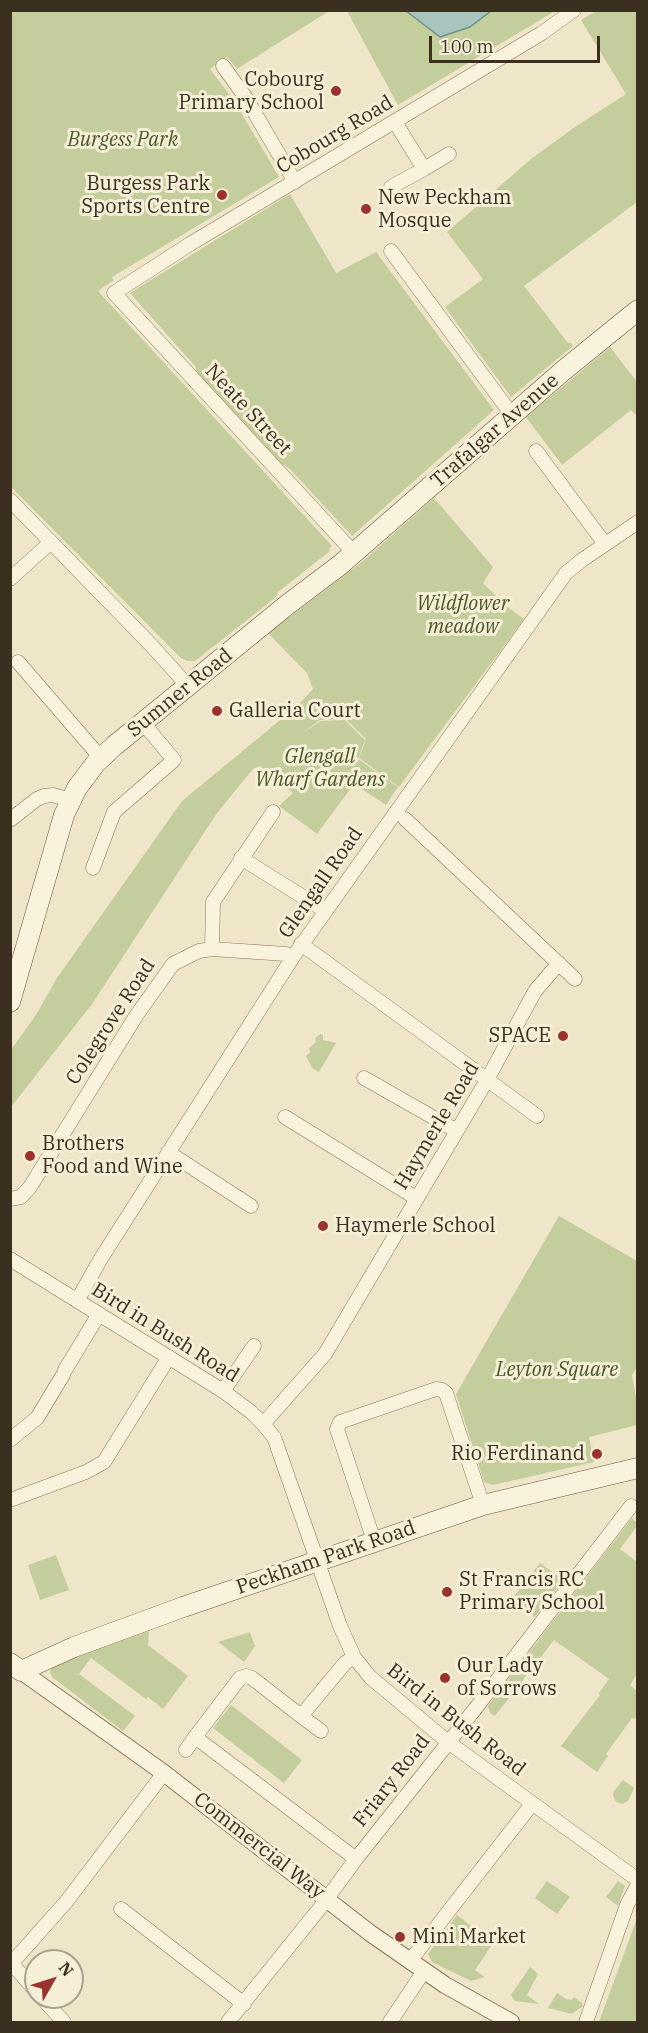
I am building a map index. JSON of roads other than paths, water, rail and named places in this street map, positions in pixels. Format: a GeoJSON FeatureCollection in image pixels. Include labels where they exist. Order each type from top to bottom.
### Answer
{"type":"FeatureCollection","features":[{"type":"Feature","properties":{"kind":"main road","name":"Trafalgar Avenue"},"geometry":{"type":"LineString","coordinates":[[354,553],[512,415],[638,310]]}},
{"type":"Feature","properties":{"kind":"main road","name":"Sumner Road"},"geometry":{"type":"LineString","coordinates":[[10,1002],[70,800],[81,781],[101,758],[354,553]]}},
{"type":"Feature","properties":{"kind":"main road","name":"Peckham Park Road"},"geometry":{"type":"LineString","coordinates":[[14,1670],[124,1628],[483,1505],[638,1467]]}},
{"type":"Feature","properties":{"kind":"street","name":"Cobourg Road"},"geometry":{"type":"LineString","coordinates":[[114,293],[190,244],[542,33],[574,10]]}},
{"type":"Feature","properties":{"kind":"street"},"geometry":{"type":"LineString","coordinates":[[223,66],[250,106],[295,182]]}},
{"type":"Feature","properties":{"kind":"street"},"geometry":{"type":"LineString","coordinates":[[395,122],[423,169]]}},
{"type":"Feature","properties":{"kind":"street"},"geometry":{"type":"LineString","coordinates":[[391,187],[449,153]]}},
{"type":"Feature","properties":{"kind":"street"},"geometry":{"type":"LineString","coordinates":[[391,251],[512,415]]}},
{"type":"Feature","properties":{"kind":"street","name":"Neate Street"},"geometry":{"type":"LineString","coordinates":[[114,293],[354,553]]}},
{"type":"Feature","properties":{"kind":"street"},"geometry":{"type":"LineString","coordinates":[[536,451],[604,544]]}},
{"type":"Feature","properties":{"kind":"street"},"geometry":{"type":"LineString","coordinates":[[10,500],[188,686]]}},
{"type":"Feature","properties":{"kind":"street","name":"Glengall Road"},"geometry":{"type":"LineString","coordinates":[[76,1301],[168,1152],[324,910],[566,573],[638,522]]}},
{"type":"Feature","properties":{"kind":"street"},"geometry":{"type":"LineString","coordinates":[[10,579],[51,542]]}},
{"type":"Feature","properties":{"kind":"street"},"geometry":{"type":"LineString","coordinates":[[18,662],[101,758]]}},
{"type":"Feature","properties":{"kind":"street"},"geometry":{"type":"LineString","coordinates":[[93,868],[114,812],[174,760],[143,723]]}},
{"type":"Feature","properties":{"kind":"street"},"geometry":{"type":"LineString","coordinates":[[10,820],[38,798],[44,796],[53,795],[70,800]]}},
{"type":"Feature","properties":{"kind":"street"},"geometry":{"type":"LineString","coordinates":[[212,949],[213,902],[273,812]]}},
{"type":"Feature","properties":{"kind":"street"},"geometry":{"type":"LineString","coordinates":[[405,819],[574,979]]}},
{"type":"Feature","properties":{"kind":"street"},"geometry":{"type":"LineString","coordinates":[[241,858],[324,910]]}},
{"type":"Feature","properties":{"kind":"street"},"geometry":{"type":"LineString","coordinates":[[302,944],[537,1116]]}},
{"type":"Feature","properties":{"kind":"street","name":"Colegrove Road"},"geometry":{"type":"LineString","coordinates":[[10,1199],[21,1197],[30,1187],[136,1016],[172,964],[192,954],[212,949],[286,954],[293,957]]}},
{"type":"Feature","properties":{"kind":"street","name":"Haymerle Road"},"geometry":{"type":"LineString","coordinates":[[263,1424],[325,1354],[487,1080],[535,991],[559,963]]}},
{"type":"Feature","properties":{"kind":"street"},"geometry":{"type":"LineString","coordinates":[[363,1078],[457,1131]]}},
{"type":"Feature","properties":{"kind":"street"},"geometry":{"type":"LineString","coordinates":[[285,1117],[416,1198]]}},
{"type":"Feature","properties":{"kind":"street"},"geometry":{"type":"LineString","coordinates":[[168,1152],[251,1206]]}},
{"type":"Feature","properties":{"kind":"street","name":"Bird in Bush Road"},"geometry":{"type":"LineString","coordinates":[[10,1259],[223,1391],[251,1412],[274,1437],[316,1561],[354,1658],[370,1677],[448,1742],[638,1882]]}},
{"type":"Feature","properties":{"kind":"street"},"geometry":{"type":"LineString","coordinates":[[10,1440],[37,1418],[99,1314]]}},
{"type":"Feature","properties":{"kind":"street"},"geometry":{"type":"LineString","coordinates":[[223,1391],[254,1346]]}},
{"type":"Feature","properties":{"kind":"street"},"geometry":{"type":"LineString","coordinates":[[11,1499],[86,1472],[104,1462],[169,1357]]}},
{"type":"Feature","properties":{"kind":"street"},"geometry":{"type":"LineString","coordinates":[[374,1541],[337,1429],[340,1422],[436,1389],[446,1393],[483,1505]]}},
{"type":"Feature","properties":{"kind":"street","name":"Friary Road"},"geometry":{"type":"LineString","coordinates":[[228,2022],[631,1506]]}},
{"type":"Feature","properties":{"kind":"street"},"geometry":{"type":"LineString","coordinates":[[302,1716],[345,1663],[354,1658]]}},
{"type":"Feature","properties":{"kind":"street","name":"Commercial Way"},"geometry":{"type":"LineString","coordinates":[[14,1670],[164,1773],[326,1899],[424,1971],[475,2003],[511,2022]]}},
{"type":"Feature","properties":{"kind":"street"},"geometry":{"type":"LineString","coordinates":[[186,1750],[240,1678],[246,1676],[252,1678],[321,1731]]}},
{"type":"Feature","properties":{"kind":"street"},"geometry":{"type":"LineString","coordinates":[[195,1737],[356,1859]]}},
{"type":"Feature","properties":{"kind":"street"},"geometry":{"type":"LineString","coordinates":[[24,1979],[11,1965],[66,1902],[164,1773]]}},
{"type":"Feature","properties":{"kind":"street"},"geometry":{"type":"LineString","coordinates":[[410,1961],[532,1804]]}},
{"type":"Feature","properties":{"kind":"street"},"geometry":{"type":"LineString","coordinates":[[586,2022],[627,1905],[638,1882]]}},
{"type":"Feature","properties":{"kind":"street"},"geometry":{"type":"LineString","coordinates":[[122,1909],[244,2004]]}},
{"type":"Feature","properties":{"kind":"street"},"geometry":{"type":"LineString","coordinates":[[390,2022],[424,1971]]}},
{"type":"Feature","properties":{"kind":"street"},"geometry":{"type":"LineString","coordinates":[[52,2009],[64,2022]]}},
{"type":"Feature","properties":{"kind":"water"},"geometry":{"type":"Polygon","coordinates":[[[406,11],[491,11],[470,27],[440,37],[406,11]]]}},
{"type":"Feature","properties":{"kind":"place","name":"Cobourg Primary School"},"geometry":{"type":"Point","coordinates":[336,91]}},
{"type":"Feature","properties":{"kind":"place","name":"Burgess Park Sports Centre"},"geometry":{"type":"Point","coordinates":[222,195]}},
{"type":"Feature","properties":{"kind":"place","name":"New Peckham Mosque"},"geometry":{"type":"Point","coordinates":[366,209]}},
{"type":"Feature","properties":{"kind":"place","name":"Galleria Court"},"geometry":{"type":"Point","coordinates":[217,711]}},
{"type":"Feature","properties":{"kind":"place","name":"SPACE"},"geometry":{"type":"Point","coordinates":[563,1036]}},
{"type":"Feature","properties":{"kind":"place","name":"Brothers Food and Wine"},"geometry":{"type":"Point","coordinates":[30,1156]}},
{"type":"Feature","properties":{"kind":"place","name":"Haymerle School"},"geometry":{"type":"Point","coordinates":[323,1226]}},
{"type":"Feature","properties":{"kind":"place","name":"Rio Ferdinand"},"geometry":{"type":"Point","coordinates":[597,1454]}},
{"type":"Feature","properties":{"kind":"place","name":"St Francis RC Primary School"},"geometry":{"type":"Point","coordinates":[447,1592]}},
{"type":"Feature","properties":{"kind":"place","name":"Our Lady of Sorrows"},"geometry":{"type":"Point","coordinates":[445,1678]}},
{"type":"Feature","properties":{"kind":"place","name":"Mini Market"},"geometry":{"type":"Point","coordinates":[400,1937]}},
{"type":"Feature","properties":{"kind":"park label","name":"Burgess Park"},"geometry":{"type":"Point","coordinates":[123,140]}},
{"type":"Feature","properties":{"kind":"park label","name":"Wildflower meadow"},"geometry":{"type":"Point","coordinates":[463,616]}},
{"type":"Feature","properties":{"kind":"park label","name":"Glengall Wharf Gardens"},"geometry":{"type":"Point","coordinates":[320,768]}},
{"type":"Feature","properties":{"kind":"park label","name":"Leyton Square"},"geometry":{"type":"Point","coordinates":[557,1370]}}]}
